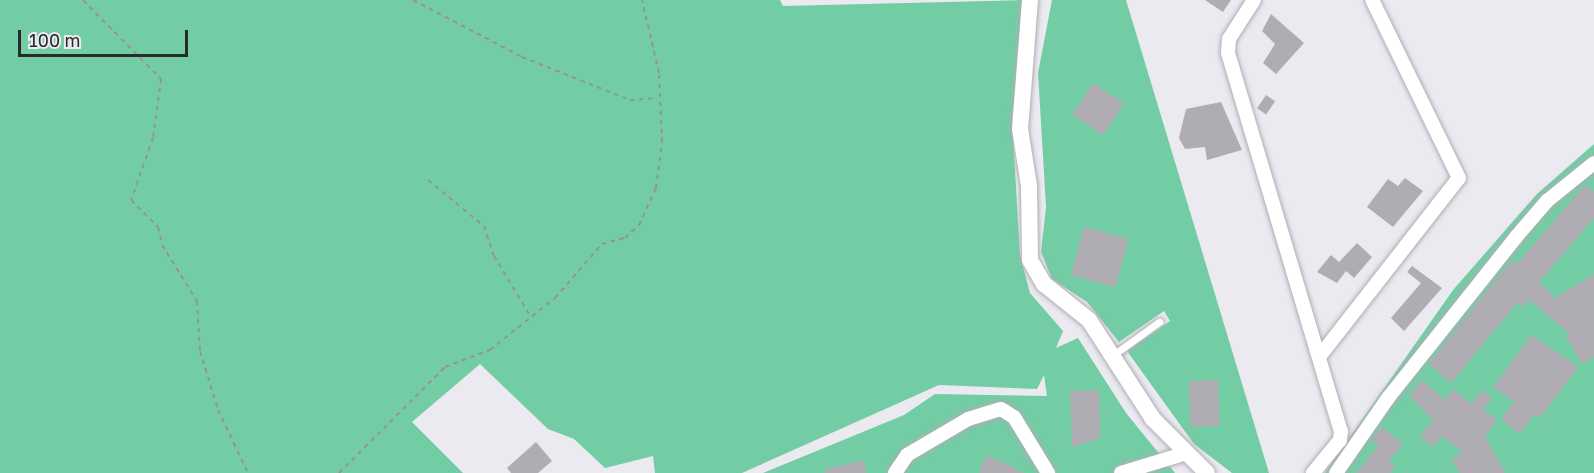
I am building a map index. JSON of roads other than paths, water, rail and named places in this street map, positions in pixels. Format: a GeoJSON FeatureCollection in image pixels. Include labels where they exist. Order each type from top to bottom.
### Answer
{"type":"FeatureCollection","features":[{"type":"Feature","properties":{"kind":"street"},"geometry":{"type":"LineString","coordinates":[[1030,0],[1020,129],[1029,186],[1030,260],[1044,284],[1089,320],[1153,419],[1183,454],[1207,473]]}},
{"type":"Feature","properties":{"kind":"street"},"geometry":{"type":"LineString","coordinates":[[1254,0],[1229,39],[1228,53],[1341,430],[1340,440],[1313,473]]}},
{"type":"Feature","properties":{"kind":"street"},"geometry":{"type":"LineString","coordinates":[[1319,357],[1459,178],[1372,0]]}},
{"type":"Feature","properties":{"kind":"street"},"geometry":{"type":"LineString","coordinates":[[1336,473],[1388,398],[1516,237],[1547,201],[1594,163]]}},
{"type":"Feature","properties":{"kind":"street"},"geometry":{"type":"LineString","coordinates":[[895,473],[907,454],[968,419],[1001,409],[1014,417],[1048,473]]}},
{"type":"Feature","properties":{"kind":"street"},"geometry":{"type":"LineString","coordinates":[[1121,473],[1183,454]]}},
{"type":"Feature","properties":{"kind":"lane"},"geometry":{"type":"LineString","coordinates":[[1113,355],[1159,322]]}}]}
